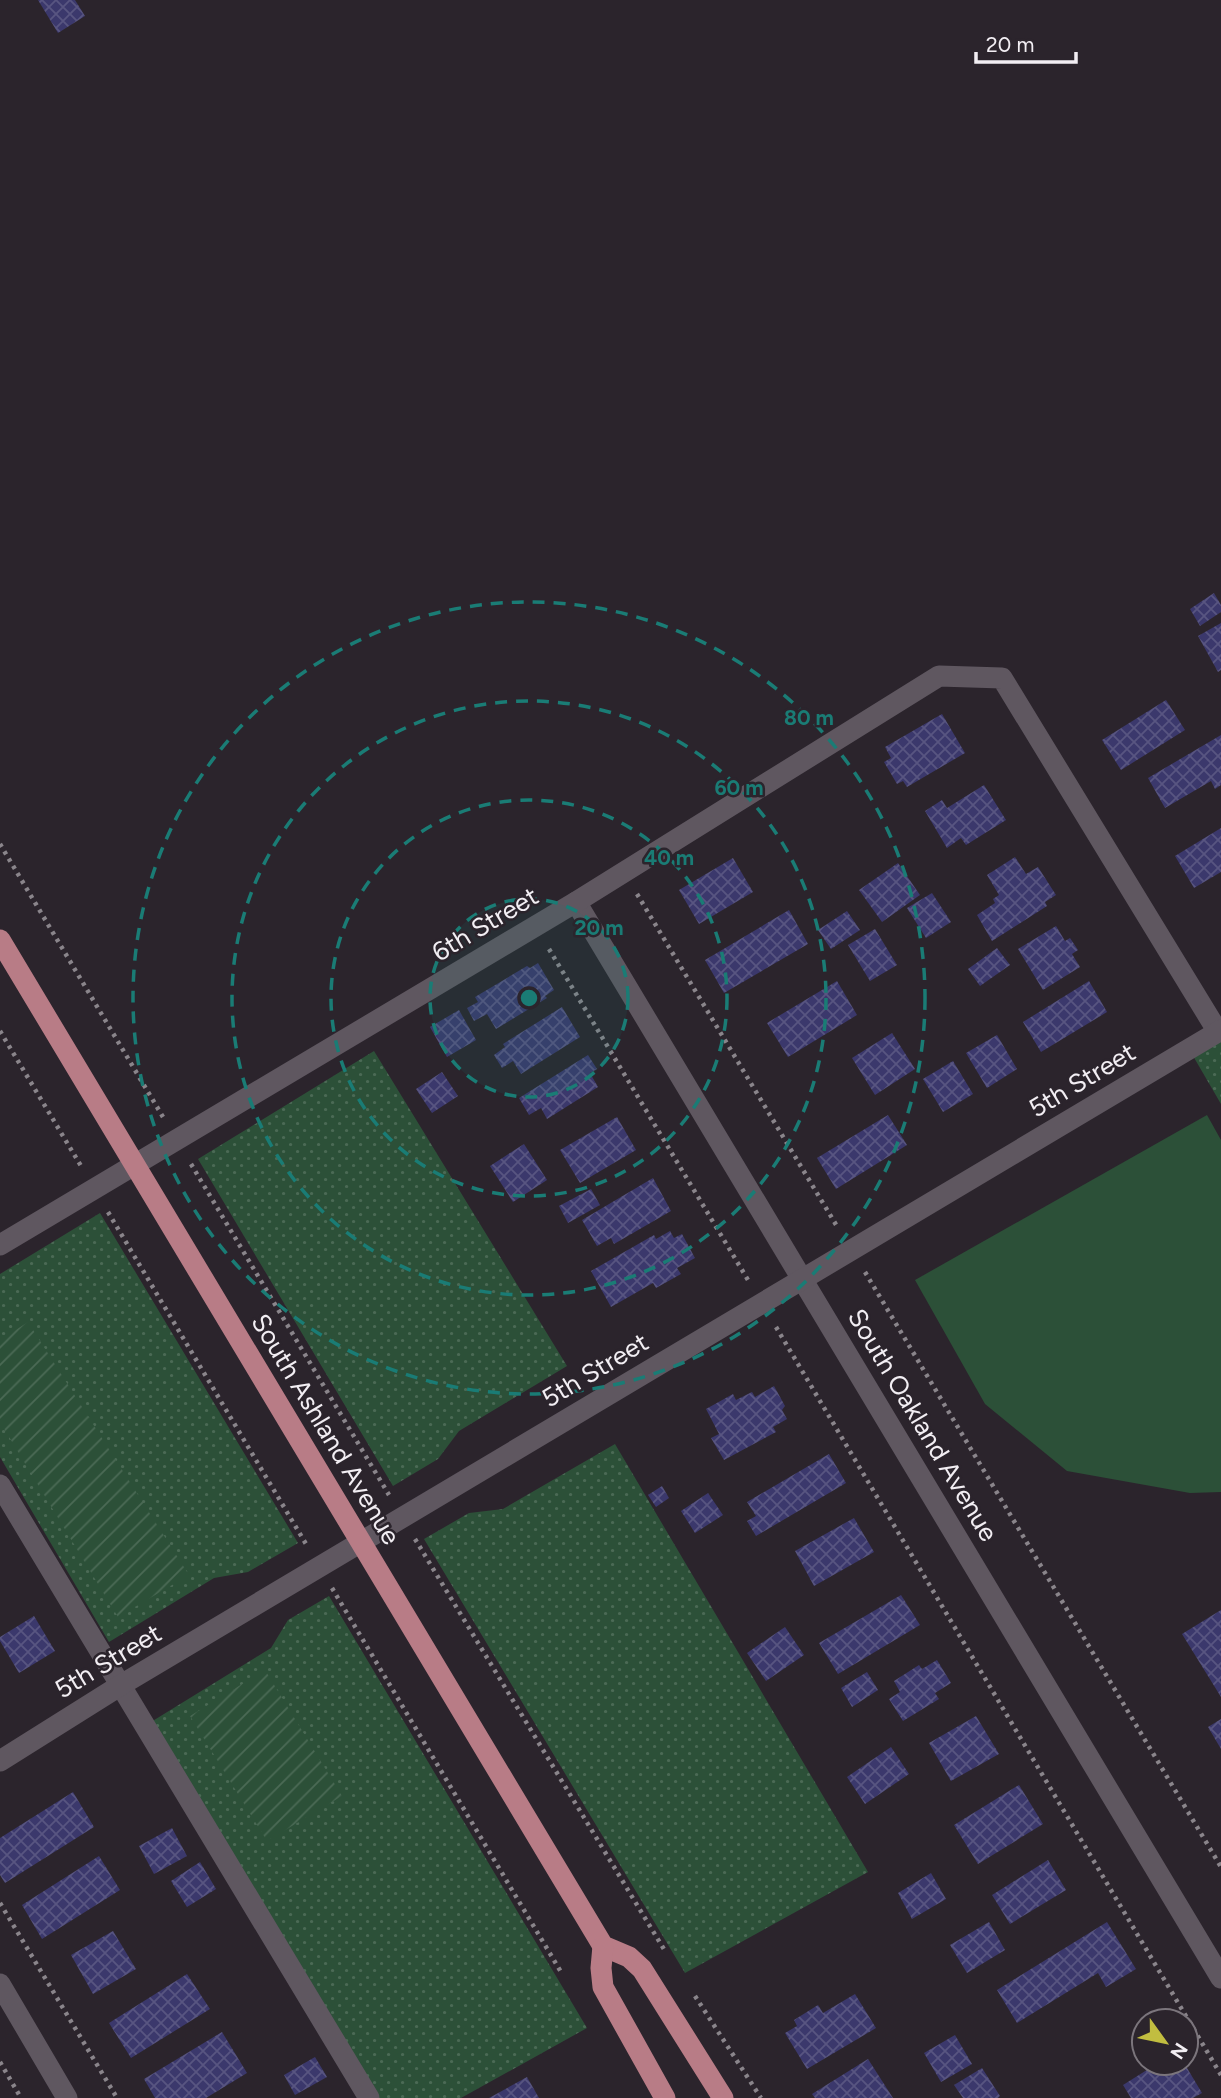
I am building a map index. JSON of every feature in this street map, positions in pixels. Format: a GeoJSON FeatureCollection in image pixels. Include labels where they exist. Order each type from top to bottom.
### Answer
{"type":"FeatureCollection","features":[{"type":"Feature","properties":{"kind":"main road","name":"South Ashland Avenue"},"geometry":{"type":"LineString","coordinates":[[0,940],[603,1946]]}},
{"type":"Feature","properties":{"kind":"main road"},"geometry":{"type":"LineString","coordinates":[[665,2098],[603,1987],[603,1946],[629,1957],[642,1969],[723,2098]]}},
{"type":"Feature","properties":{"kind":"street","name":"6th Street"},"geometry":{"type":"LineString","coordinates":[[0,1245],[576,902],[939,676],[1002,678],[1219,1031]]}},
{"type":"Feature","properties":{"kind":"street","name":"South Oakland Avenue"},"geometry":{"type":"LineString","coordinates":[[576,902],[1221,1978]]}},
{"type":"Feature","properties":{"kind":"street","name":"5th Street"},"geometry":{"type":"LineString","coordinates":[[0,1761],[121,1685],[1219,1031]]}},
{"type":"Feature","properties":{"kind":"street"},"geometry":{"type":"LineString","coordinates":[[0,1485],[369,2098]]}},
{"type":"Feature","properties":{"kind":"street"},"geometry":{"type":"LineString","coordinates":[[0,1984],[67,2098]]}},
{"type":"Feature","properties":{"kind":"path"},"geometry":{"type":"LineString","coordinates":[[0,844],[163,1117]]}},
{"type":"Feature","properties":{"kind":"path"},"geometry":{"type":"LineString","coordinates":[[624,872],[1221,1867]]}},
{"type":"Feature","properties":{"kind":"path"},"geometry":{"type":"LineString","coordinates":[[535,926],[1221,2075]]}},
{"type":"Feature","properties":{"kind":"path"},"geometry":{"type":"LineString","coordinates":[[0,1031],[85,1174]]}},
{"type":"Feature","properties":{"kind":"path"},"geometry":{"type":"LineString","coordinates":[[184,1153],[390,1496]]}},
{"type":"Feature","properties":{"kind":"path"},"geometry":{"type":"LineString","coordinates":[[107,1210],[313,1555]]}},
{"type":"Feature","properties":{"kind":"path"},"geometry":{"type":"LineString","coordinates":[[411,1532],[666,1952]]}},
{"type":"Feature","properties":{"kind":"path"},"geometry":{"type":"LineString","coordinates":[[327,1579],[561,1972]]}},
{"type":"Feature","properties":{"kind":"path"},"geometry":{"type":"LineString","coordinates":[[0,1903],[117,2098]]}},
{"type":"Feature","properties":{"kind":"path"},"geometry":{"type":"LineString","coordinates":[[688,1986],[761,2098]]}},
{"type":"Feature","properties":{"kind":"path"},"geometry":{"type":"LineString","coordinates":[[0,2062],[21,2098]]}},
{"type":"Feature","properties":{"kind":"green space"},"geometry":{"type":"Polygon","coordinates":[[[1221,1030],[1221,1104],[1189,1049],[1221,1030]]]}},
{"type":"Feature","properties":{"kind":"green space"},"geometry":{"type":"Polygon","coordinates":[[[374,1051],[567,1366],[459,1431],[438,1459],[393,1486],[198,1159],[374,1051]]]}},
{"type":"Feature","properties":{"kind":"green space"},"geometry":{"type":"Polygon","coordinates":[[[1207,1115],[1221,1140],[1221,1492],[1190,1493],[1067,1471],[985,1404],[915,1280],[1207,1115]]]}},
{"type":"Feature","properties":{"kind":"green space"},"geometry":{"type":"Polygon","coordinates":[[[100,1213],[298,1543],[248,1572],[214,1578],[109,1642],[0,1457],[0,1274],[100,1213]]]}},
{"type":"Feature","properties":{"kind":"green space"},"geometry":{"type":"Polygon","coordinates":[[[28,1322],[189,1575],[118,1617],[0,1422],[0,1340],[28,1322]]]}},
{"type":"Feature","properties":{"kind":"green space"},"geometry":{"type":"Polygon","coordinates":[[[615,1444],[868,1872],[685,1973],[424,1539],[469,1513],[503,1509],[615,1444]]]}},
{"type":"Feature","properties":{"kind":"green space"},"geometry":{"type":"Polygon","coordinates":[[[329,1596],[587,2028],[461,2098],[378,2098],[151,1722],[271,1648],[288,1620],[329,1596]]]}},
{"type":"Feature","properties":{"kind":"green space"},"geometry":{"type":"Polygon","coordinates":[[[265,1670],[342,1796],[267,1841],[190,1716],[265,1670]]]}},
{"type":"Feature","properties":{"kind":"building"},"geometry":{"type":"Polygon","coordinates":[[[38,0],[75,0],[85,16],[58,33],[38,0]]]}},
{"type":"Feature","properties":{"kind":"building"},"geometry":{"type":"Polygon","coordinates":[[[1214,593],[1221,605],[1221,612],[1200,626],[1190,609],[1214,593]]]}},
{"type":"Feature","properties":{"kind":"building"},"geometry":{"type":"Polygon","coordinates":[[[1221,623],[1221,670],[1218,672],[1198,636],[1221,623]]]}},
{"type":"Feature","properties":{"kind":"building"},"geometry":{"type":"Polygon","coordinates":[[[1166,700],[1185,730],[1121,770],[1102,740],[1166,700]]]}},
{"type":"Feature","properties":{"kind":"building"},"geometry":{"type":"Polygon","coordinates":[[[942,714],[965,753],[907,787],[903,781],[897,784],[884,762],[891,758],[885,747],[942,714]]]}},
{"type":"Feature","properties":{"kind":"building"},"geometry":{"type":"Polygon","coordinates":[[[1221,735],[1221,785],[1215,789],[1211,781],[1165,808],[1148,778],[1221,735]]]}},
{"type":"Feature","properties":{"kind":"building"},"geometry":{"type":"Polygon","coordinates":[[[984,785],[1006,820],[966,845],[961,838],[947,848],[925,811],[942,800],[947,808],[984,785]]]}},
{"type":"Feature","properties":{"kind":"building"},"geometry":{"type":"Polygon","coordinates":[[[1221,828],[1221,872],[1194,888],[1175,856],[1221,828]]]}},
{"type":"Feature","properties":{"kind":"building"},"geometry":{"type":"Polygon","coordinates":[[[1015,857],[1026,874],[1038,867],[1056,895],[1045,902],[1047,906],[992,941],[977,915],[995,903],[993,899],[999,895],[987,875],[1015,857]]]}},
{"type":"Feature","properties":{"kind":"building"},"geometry":{"type":"Polygon","coordinates":[[[733,858],[753,892],[699,924],[679,890],[733,858]]]}},
{"type":"Feature","properties":{"kind":"building"},"geometry":{"type":"Polygon","coordinates":[[[898,863],[920,895],[882,922],[859,890],[898,863]]]}},
{"type":"Feature","properties":{"kind":"building"},"geometry":{"type":"Polygon","coordinates":[[[932,893],[951,922],[926,938],[907,908],[932,893]]]}},
{"type":"Feature","properties":{"kind":"building"},"geometry":{"type":"Polygon","coordinates":[[[789,910],[808,944],[724,993],[705,960],[789,910]]]}},
{"type":"Feature","properties":{"kind":"building"},"geometry":{"type":"Polygon","coordinates":[[[847,911],[860,930],[831,949],[818,930],[847,911]]]}},
{"type":"Feature","properties":{"kind":"building"},"geometry":{"type":"Polygon","coordinates":[[[1056,926],[1065,941],[1070,938],[1078,950],[1072,954],[1080,967],[1043,990],[1018,949],[1056,926]]]}},
{"type":"Feature","properties":{"kind":"building"},"geometry":{"type":"Polygon","coordinates":[[[875,929],[897,965],[870,981],[848,945],[875,929]]]}},
{"type":"Feature","properties":{"kind":"building"},"geometry":{"type":"Polygon","coordinates":[[[997,948],[1010,965],[980,986],[968,969],[997,948]]]}},
{"type":"Feature","properties":{"kind":"building"},"geometry":{"type":"Polygon","coordinates":[[[538,963],[554,990],[545,996],[547,998],[496,1029],[487,1014],[474,1021],[467,1008],[478,1002],[475,997],[527,966],[530,968],[538,963]]]}},
{"type":"Feature","properties":{"kind":"building"},"geometry":{"type":"Polygon","coordinates":[[[837,981],[857,1015],[788,1057],[767,1023],[837,981]]]}},
{"type":"Feature","properties":{"kind":"building"},"geometry":{"type":"Polygon","coordinates":[[[1089,981],[1107,1012],[1041,1052],[1023,1022],[1089,981]]]}},
{"type":"Feature","properties":{"kind":"building"},"geometry":{"type":"Polygon","coordinates":[[[562,1007],[580,1037],[521,1074],[513,1061],[502,1068],[494,1055],[505,1047],[503,1044],[562,1007]]]}},
{"type":"Feature","properties":{"kind":"building"},"geometry":{"type":"Polygon","coordinates":[[[459,1010],[476,1040],[447,1057],[430,1027],[459,1010]]]}},
{"type":"Feature","properties":{"kind":"building"},"geometry":{"type":"Polygon","coordinates":[[[892,1033],[915,1069],[875,1095],[852,1058],[892,1033]]]}},
{"type":"Feature","properties":{"kind":"building"},"geometry":{"type":"Polygon","coordinates":[[[997,1035],[1017,1069],[987,1088],[966,1053],[997,1035]]]}},
{"type":"Feature","properties":{"kind":"building"},"geometry":{"type":"Polygon","coordinates":[[[588,1055],[597,1069],[590,1073],[598,1087],[547,1119],[541,1108],[529,1115],[519,1098],[588,1055]]]}},
{"type":"Feature","properties":{"kind":"building"},"geometry":{"type":"Polygon","coordinates":[[[953,1061],[973,1094],[943,1112],[923,1079],[953,1061]]]}},
{"type":"Feature","properties":{"kind":"building"},"geometry":{"type":"Polygon","coordinates":[[[442,1072],[458,1096],[432,1113],[416,1089],[442,1072]]]}},
{"type":"Feature","properties":{"kind":"building"},"geometry":{"type":"Polygon","coordinates":[[[888,1115],[907,1145],[836,1189],[817,1158],[888,1115]]]}},
{"type":"Feature","properties":{"kind":"building"},"geometry":{"type":"Polygon","coordinates":[[[617,1117],[636,1150],[580,1183],[560,1150],[617,1117]]]}},
{"type":"Feature","properties":{"kind":"building"},"geometry":{"type":"Polygon","coordinates":[[[524,1144],[547,1180],[513,1202],[490,1166],[524,1144]]]}},
{"type":"Feature","properties":{"kind":"building"},"geometry":{"type":"Polygon","coordinates":[[[653,1178],[671,1211],[614,1244],[611,1238],[597,1246],[582,1220],[653,1178]]]}},
{"type":"Feature","properties":{"kind":"building"},"geometry":{"type":"Polygon","coordinates":[[[591,1189],[600,1205],[568,1223],[559,1206],[591,1189]]]}},
{"type":"Feature","properties":{"kind":"building"},"geometry":{"type":"Polygon","coordinates":[[[670,1231],[674,1238],[682,1234],[695,1258],[677,1268],[681,1274],[656,1288],[653,1283],[611,1307],[591,1271],[654,1235],[656,1239],[670,1231]]]}},
{"type":"Feature","properties":{"kind":"building"},"geometry":{"type":"Polygon","coordinates":[[[774,1386],[785,1406],[782,1410],[787,1419],[773,1427],[776,1432],[724,1460],[711,1438],[719,1434],[706,1409],[733,1394],[736,1400],[752,1392],[755,1397],[774,1386]]]}},
{"type":"Feature","properties":{"kind":"building"},"geometry":{"type":"Polygon","coordinates":[[[829,1454],[846,1483],[756,1536],[747,1521],[756,1516],[747,1502],[829,1454]]]}},
{"type":"Feature","properties":{"kind":"building"},"geometry":{"type":"Polygon","coordinates":[[[662,1486],[669,1498],[656,1507],[648,1495],[662,1486]]]}},
{"type":"Feature","properties":{"kind":"building"},"geometry":{"type":"Polygon","coordinates":[[[708,1493],[723,1515],[695,1533],[681,1511],[708,1493]]]}},
{"type":"Feature","properties":{"kind":"building"},"geometry":{"type":"Polygon","coordinates":[[[854,1518],[874,1552],[814,1586],[795,1551],[854,1518]]]}},
{"type":"Feature","properties":{"kind":"building"},"geometry":{"type":"Polygon","coordinates":[[[901,1595],[920,1625],[838,1674],[819,1643],[901,1595]]]}},
{"type":"Feature","properties":{"kind":"building"},"geometry":{"type":"Polygon","coordinates":[[[1221,1610],[1221,1697],[1182,1634],[1221,1610]]]}},
{"type":"Feature","properties":{"kind":"building"},"geometry":{"type":"Polygon","coordinates":[[[34,1616],[55,1651],[19,1673],[0,1637],[34,1616]]]}},
{"type":"Feature","properties":{"kind":"building"},"geometry":{"type":"Polygon","coordinates":[[[785,1627],[804,1655],[766,1681],[747,1653],[785,1627]]]}},
{"type":"Feature","properties":{"kind":"building"},"geometry":{"type":"Polygon","coordinates":[[[937,1660],[951,1683],[935,1693],[939,1699],[903,1721],[889,1699],[900,1692],[894,1681],[919,1665],[922,1669],[937,1660]]]}},
{"type":"Feature","properties":{"kind":"building"},"geometry":{"type":"Polygon","coordinates":[[[867,1672],[878,1690],[852,1707],[841,1688],[867,1672]]]}},
{"type":"Feature","properties":{"kind":"building"},"geometry":{"type":"Polygon","coordinates":[[[976,1716],[999,1754],[951,1781],[929,1743],[976,1716]]]}},
{"type":"Feature","properties":{"kind":"building"},"geometry":{"type":"Polygon","coordinates":[[[1221,1719],[1221,1749],[1208,1727],[1221,1719]]]}},
{"type":"Feature","properties":{"kind":"building"},"geometry":{"type":"Polygon","coordinates":[[[891,1747],[909,1774],[865,1804],[847,1777],[891,1747]]]}},
{"type":"Feature","properties":{"kind":"building"},"geometry":{"type":"Polygon","coordinates":[[[1019,1785],[1043,1824],[978,1864],[954,1825],[1019,1785]]]}},
{"type":"Feature","properties":{"kind":"building"},"geometry":{"type":"Polygon","coordinates":[[[73,1792],[94,1827],[5,1883],[0,1875],[0,1838],[73,1792]]]}},
{"type":"Feature","properties":{"kind":"building"},"geometry":{"type":"Polygon","coordinates":[[[172,1828],[187,1856],[154,1874],[139,1846],[172,1828]]]}},
{"type":"Feature","properties":{"kind":"building"},"geometry":{"type":"Polygon","coordinates":[[[99,1856],[120,1890],[42,1939],[22,1905],[99,1856]]]}},
{"type":"Feature","properties":{"kind":"building"},"geometry":{"type":"Polygon","coordinates":[[[1048,1860],[1066,1890],[1010,1924],[992,1895],[1048,1860]]]}},
{"type":"Feature","properties":{"kind":"building"},"geometry":{"type":"Polygon","coordinates":[[[200,1862],[216,1889],[187,1907],[171,1881],[200,1862]]]}},
{"type":"Feature","properties":{"kind":"building"},"geometry":{"type":"Polygon","coordinates":[[[931,1873],[946,1899],[912,1919],[898,1893],[931,1873]]]}},
{"type":"Feature","properties":{"kind":"building"},"geometry":{"type":"Polygon","coordinates":[[[989,1922],[1005,1950],[967,1973],[950,1945],[989,1922]]]}},
{"type":"Feature","properties":{"kind":"building"},"geometry":{"type":"Polygon","coordinates":[[[1107,1922],[1136,1969],[1106,1987],[1098,1973],[1017,2023],[997,1990],[1107,1922]]]}},
{"type":"Feature","properties":{"kind":"building"},"geometry":{"type":"Polygon","coordinates":[[[113,1931],[136,1969],[93,1994],[71,1955],[113,1931]]]}},
{"type":"Feature","properties":{"kind":"building"},"geometry":{"type":"Polygon","coordinates":[[[187,1974],[210,2009],[131,2058],[109,2023],[187,1974]]]}},
{"type":"Feature","properties":{"kind":"building"},"geometry":{"type":"Polygon","coordinates":[[[855,1994],[876,2028],[807,2069],[785,2033],[797,2026],[794,2020],[818,2005],[823,2013],[855,1994]]]}},
{"type":"Feature","properties":{"kind":"building"},"geometry":{"type":"Polygon","coordinates":[[[222,2032],[247,2073],[206,2098],[155,2098],[144,2079],[222,2032]]]}},
{"type":"Feature","properties":{"kind":"building"},"geometry":{"type":"Polygon","coordinates":[[[955,2035],[972,2064],[941,2082],[924,2053],[955,2035]]]}},
{"type":"Feature","properties":{"kind":"building"},"geometry":{"type":"Polygon","coordinates":[[[315,2057],[327,2077],[295,2095],[284,2075],[315,2057]]]}},
{"type":"Feature","properties":{"kind":"building"},"geometry":{"type":"Polygon","coordinates":[[[868,2059],[893,2098],[815,2098],[812,2094],[868,2059]]]}},
{"type":"Feature","properties":{"kind":"building"},"geometry":{"type":"Polygon","coordinates":[[[982,2068],[1000,2096],[963,2098],[954,2085],[982,2068]]]}},
{"type":"Feature","properties":{"kind":"building"},"geometry":{"type":"Polygon","coordinates":[[[527,2077],[539,2098],[489,2098],[527,2077]]]}},
{"type":"Feature","properties":{"kind":"building"},"geometry":{"type":"Polygon","coordinates":[[[1136,2077],[1192,2077],[1202,2093],[1193,2098],[1131,2098],[1123,2085],[1136,2077]]]}}]}
